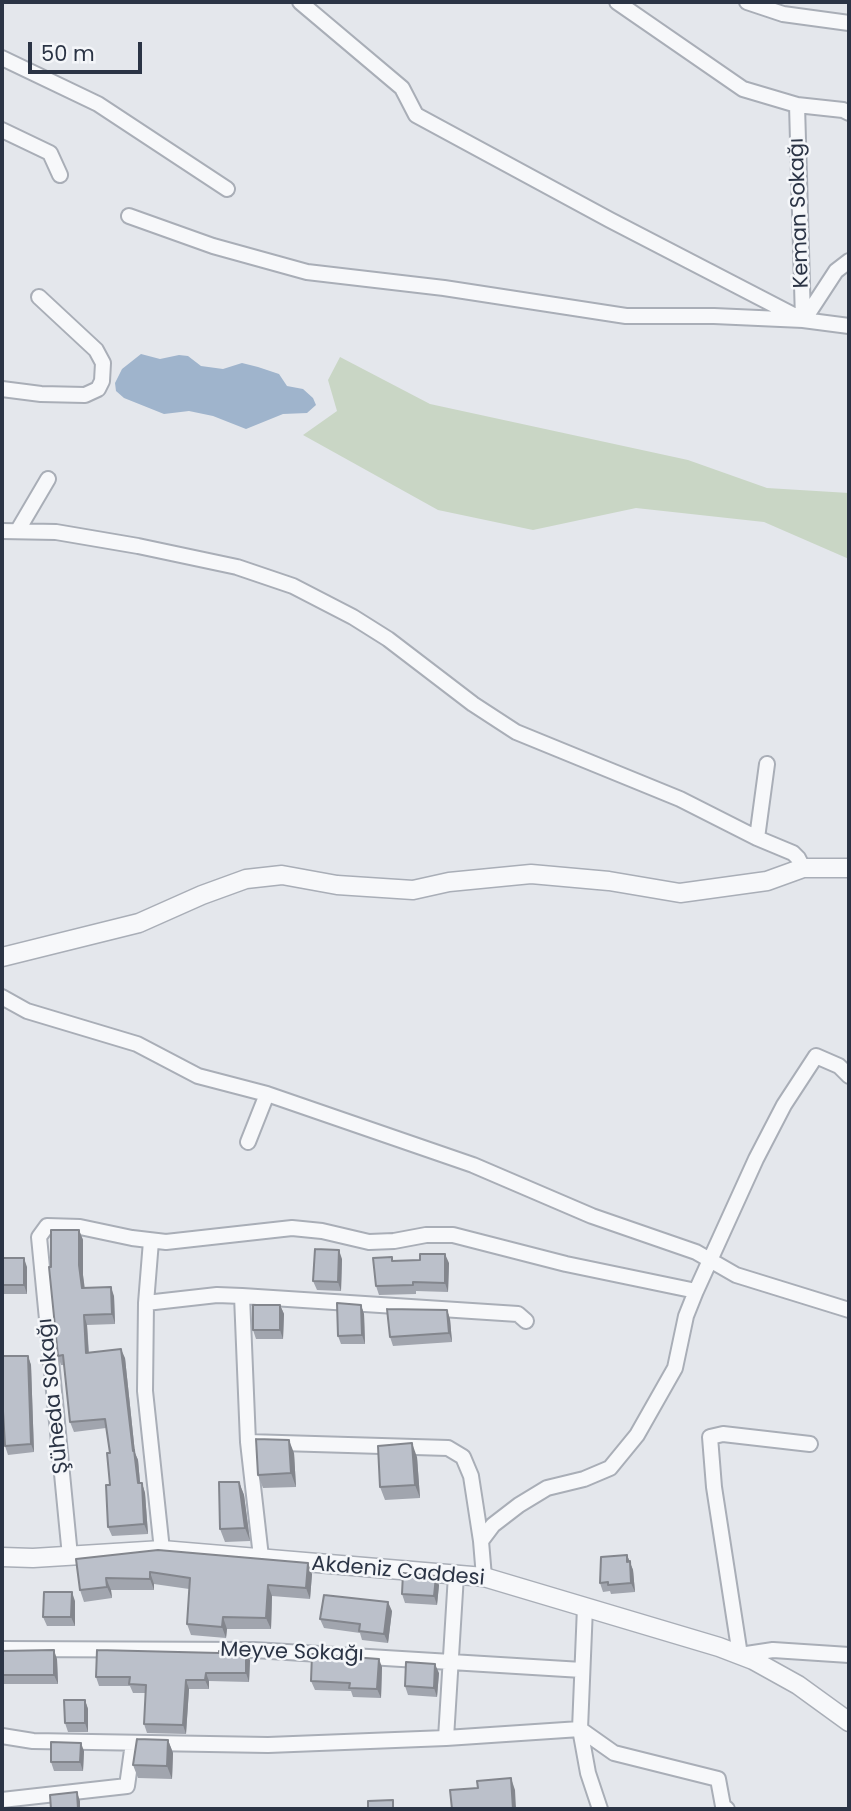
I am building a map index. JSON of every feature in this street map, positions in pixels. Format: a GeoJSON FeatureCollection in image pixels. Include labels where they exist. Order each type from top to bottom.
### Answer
{"type":"FeatureCollection","features":[{"type":"Feature","properties":{"kind":"street"},"geometry":{"type":"LineString","coordinates":[[300,2],[402,88],[416,116],[803,320]]}},
{"type":"Feature","properties":{"kind":"street"},"geometry":{"type":"LineString","coordinates":[[617,2],[743,89],[797,105],[849,113]]}},
{"type":"Feature","properties":{"kind":"street"},"geometry":{"type":"LineString","coordinates":[[747,2],[783,14],[849,23]]}},
{"type":"Feature","properties":{"kind":"street"},"geometry":{"type":"LineString","coordinates":[[2,58],[98,104],[227,189]]}},
{"type":"Feature","properties":{"kind":"street","name":"Keman Sokağı"},"geometry":{"type":"LineString","coordinates":[[797,105],[803,320]]}},
{"type":"Feature","properties":{"kind":"street"},"geometry":{"type":"LineString","coordinates":[[2,130],[50,153],[60,175]]}},
{"type":"Feature","properties":{"kind":"street"},"geometry":{"type":"LineString","coordinates":[[129,216],[213,246],[307,272],[444,288],[626,316],[714,316],[803,320],[849,326]]}},
{"type":"Feature","properties":{"kind":"street"},"geometry":{"type":"LineString","coordinates":[[803,320],[836,271],[849,261]]}},
{"type":"Feature","properties":{"kind":"street"},"geometry":{"type":"LineString","coordinates":[[2,389],[41,394],[85,395],[98,389],[102,381],[103,363],[96,350],[39,297]]}},
{"type":"Feature","properties":{"kind":"street"},"geometry":{"type":"LineString","coordinates":[[18,530],[47,480]]}},
{"type":"Feature","properties":{"kind":"street"},"geometry":{"type":"LineString","coordinates":[[2,531],[56,533],[138,546],[237,567],[293,586],[353,617],[388,639],[473,704],[516,732],[652,786],[793,853],[803,868]]}},
{"type":"Feature","properties":{"kind":"street"},"geometry":{"type":"LineString","coordinates":[[757,838],[767,764]]}},
{"type":"Feature","properties":{"kind":"street"},"geometry":{"type":"LineString","coordinates":[[2,957],[139,923],[201,895],[246,879],[282,875],[337,885],[413,890],[449,882],[531,874],[609,881],[680,892],[767,881],[803,868],[849,868]]}},
{"type":"Feature","properties":{"kind":"street"},"geometry":{"type":"LineString","coordinates":[[2,997],[27,1011],[137,1044],[198,1076],[267,1094],[473,1165],[592,1216],[696,1252],[736,1275],[849,1310]]}},
{"type":"Feature","properties":{"kind":"street"},"geometry":{"type":"LineString","coordinates":[[481,1541],[493,1525],[547,1488],[584,1479],[610,1468],[637,1435],[675,1368],[686,1316],[696,1291],[756,1159],[784,1105],[816,1056],[839,1066],[849,1076]]}},
{"type":"Feature","properties":{"kind":"street"},"geometry":{"type":"LineString","coordinates":[[248,1142],[267,1094]]}},
{"type":"Feature","properties":{"kind":"street","name":"Şüheda Sokağı"},"geometry":{"type":"LineString","coordinates":[[70,1556],[39,1237],[43,1229],[52,1225],[80,1227],[151,1241]]}},
{"type":"Feature","properties":{"kind":"street"},"geometry":{"type":"LineString","coordinates":[[162,1550],[145,1391],[146,1303],[151,1241],[181,1241],[292,1228],[322,1231],[369,1242],[439,1234],[453,1235],[566,1264],[696,1291]]}},
{"type":"Feature","properties":{"kind":"street"},"geometry":{"type":"LineString","coordinates":[[146,1303],[217,1294],[517,1314],[526,1321]]}},
{"type":"Feature","properties":{"kind":"street"},"geometry":{"type":"LineString","coordinates":[[242,1296],[248,1442],[261,1557]]}},
{"type":"Feature","properties":{"kind":"street"},"geometry":{"type":"LineString","coordinates":[[810,1444],[723,1434],[710,1437],[714,1487],[740,1655],[773,1650],[849,1656]]}},
{"type":"Feature","properties":{"kind":"street"},"geometry":{"type":"LineString","coordinates":[[248,1442],[448,1448],[463,1457],[471,1476],[484,1577]]}},
{"type":"Feature","properties":{"kind":"street","name":"Akdeniz Caddesi"},"geometry":{"type":"LineString","coordinates":[[2,1557],[162,1550],[484,1577],[740,1655],[798,1685],[849,1722]]}},
{"type":"Feature","properties":{"kind":"street"},"geometry":{"type":"LineString","coordinates":[[446,1738],[456,1575]]}},
{"type":"Feature","properties":{"kind":"street"},"geometry":{"type":"LineString","coordinates":[[584,1607],[580,1729],[588,1773],[600,1809]]}},
{"type":"Feature","properties":{"kind":"street","name":"Meyve Sokağı"},"geometry":{"type":"LineString","coordinates":[[2,1649],[254,1650],[582,1670]]}},
{"type":"Feature","properties":{"kind":"street"},"geometry":{"type":"LineString","coordinates":[[2,1736],[33,1741],[268,1745],[446,1738],[580,1729],[614,1753],[718,1779],[723,1806],[727,1809]]}},
{"type":"Feature","properties":{"kind":"street"},"geometry":{"type":"LineString","coordinates":[[2,1800],[127,1786],[133,1742]]}},
{"type":"Feature","properties":{"kind":"green space"},"geometry":{"type":"Polygon","coordinates":[[[340,357],[430,404],[688,460],[767,488],[849,493],[849,559],[764,522],[636,508],[533,530],[438,510],[303,435],[337,411],[328,380],[340,357]]]}},
{"type":"Feature","properties":{"kind":"water"},"geometry":{"type":"Polygon","coordinates":[[[141,354],[160,359],[188,356],[201,366],[223,369],[242,363],[258,367],[279,374],[287,386],[303,389],[316,405],[307,413],[283,414],[246,429],[213,416],[189,411],[164,414],[124,398],[116,391],[115,383],[122,369],[141,354]]]}},
{"type":"Feature","properties":{"kind":"building"},"geometry":{"type":"Polygon","coordinates":[[[51,1230],[79,1230],[82,1288],[111,1287],[112,1314],[84,1315],[86,1353],[121,1349],[138,1483],[142,1483],[144,1524],[108,1527],[106,1485],[110,1485],[107,1453],[110,1453],[105,1419],[70,1422],[63,1355],[58,1356],[49,1267],[51,1230]]]}},
{"type":"Feature","properties":{"kind":"building"},"geometry":{"type":"Polygon","coordinates":[[[315,1249],[339,1250],[338,1282],[313,1281],[315,1249]]]}},
{"type":"Feature","properties":{"kind":"building"},"geometry":{"type":"Polygon","coordinates":[[[420,1254],[445,1254],[445,1283],[413,1282],[413,1285],[376,1286],[373,1258],[392,1257],[392,1261],[420,1260],[420,1254]]]}},
{"type":"Feature","properties":{"kind":"building"},"geometry":{"type":"Polygon","coordinates":[[[2,1258],[24,1258],[24,1285],[2,1285],[2,1258]]]}},
{"type":"Feature","properties":{"kind":"building"},"geometry":{"type":"Polygon","coordinates":[[[337,1303],[361,1305],[362,1335],[338,1336],[337,1303]]]}},
{"type":"Feature","properties":{"kind":"building"},"geometry":{"type":"Polygon","coordinates":[[[253,1305],[280,1305],[280,1330],[253,1330],[253,1305]]]}},
{"type":"Feature","properties":{"kind":"building"},"geometry":{"type":"Polygon","coordinates":[[[387,1309],[447,1310],[449,1333],[390,1337],[387,1309]]]}},
{"type":"Feature","properties":{"kind":"building"},"geometry":{"type":"Polygon","coordinates":[[[2,1356],[28,1356],[31,1444],[5,1446],[2,1356]]]}},
{"type":"Feature","properties":{"kind":"building"},"geometry":{"type":"Polygon","coordinates":[[[256,1439],[289,1440],[291,1473],[258,1475],[256,1439]]]}},
{"type":"Feature","properties":{"kind":"building"},"geometry":{"type":"Polygon","coordinates":[[[412,1443],[415,1485],[380,1487],[378,1446],[412,1443]]]}},
{"type":"Feature","properties":{"kind":"building"},"geometry":{"type":"Polygon","coordinates":[[[219,1482],[239,1482],[245,1528],[220,1529],[219,1482]]]}},
{"type":"Feature","properties":{"kind":"building"},"geometry":{"type":"Polygon","coordinates":[[[158,1550],[308,1563],[306,1588],[268,1585],[266,1618],[223,1617],[222,1627],[187,1624],[190,1578],[150,1572],[150,1579],[106,1578],[107,1587],[80,1590],[76,1559],[158,1550]]]}},
{"type":"Feature","properties":{"kind":"building"},"geometry":{"type":"Polygon","coordinates":[[[627,1555],[627,1562],[630,1561],[631,1583],[600,1583],[601,1557],[627,1555]]]}},
{"type":"Feature","properties":{"kind":"building"},"geometry":{"type":"Polygon","coordinates":[[[403,1573],[436,1576],[434,1596],[402,1594],[403,1573]]]}},
{"type":"Feature","properties":{"kind":"building"},"geometry":{"type":"Polygon","coordinates":[[[44,1592],[72,1592],[71,1617],[43,1617],[44,1592]]]}},
{"type":"Feature","properties":{"kind":"building"},"geometry":{"type":"Polygon","coordinates":[[[324,1595],[388,1602],[384,1634],[359,1631],[360,1624],[320,1619],[324,1595]]]}},
{"type":"Feature","properties":{"kind":"building"},"geometry":{"type":"Polygon","coordinates":[[[54,1650],[54,1675],[2,1675],[2,1651],[54,1650]]]}},
{"type":"Feature","properties":{"kind":"building"},"geometry":{"type":"Polygon","coordinates":[[[97,1650],[219,1653],[246,1651],[246,1673],[206,1673],[205,1680],[186,1680],[183,1725],[144,1724],[146,1685],[129,1684],[130,1677],[96,1677],[97,1650]]]}},
{"type":"Feature","properties":{"kind":"building"},"geometry":{"type":"Polygon","coordinates":[[[312,1654],[379,1659],[377,1689],[349,1688],[350,1683],[311,1681],[312,1654]]]}},
{"type":"Feature","properties":{"kind":"building"},"geometry":{"type":"Polygon","coordinates":[[[406,1662],[435,1664],[434,1688],[405,1686],[406,1662]]]}},
{"type":"Feature","properties":{"kind":"building"},"geometry":{"type":"Polygon","coordinates":[[[64,1700],[85,1700],[85,1723],[65,1723],[64,1700]]]}},
{"type":"Feature","properties":{"kind":"building"},"geometry":{"type":"Polygon","coordinates":[[[137,1739],[168,1740],[167,1766],[133,1765],[137,1739]]]}},
{"type":"Feature","properties":{"kind":"building"},"geometry":{"type":"Polygon","coordinates":[[[51,1742],[81,1743],[80,1762],[51,1762],[51,1742]]]}},
{"type":"Feature","properties":{"kind":"building"},"geometry":{"type":"Polygon","coordinates":[[[511,1778],[513,1809],[452,1809],[450,1790],[478,1788],[477,1781],[511,1778]]]}},
{"type":"Feature","properties":{"kind":"building"},"geometry":{"type":"Polygon","coordinates":[[[77,1792],[78,1809],[51,1809],[50,1795],[77,1792]]]}},
{"type":"Feature","properties":{"kind":"building"},"geometry":{"type":"Polygon","coordinates":[[[393,1800],[393,1809],[368,1809],[368,1801],[393,1800]]]}}]}
